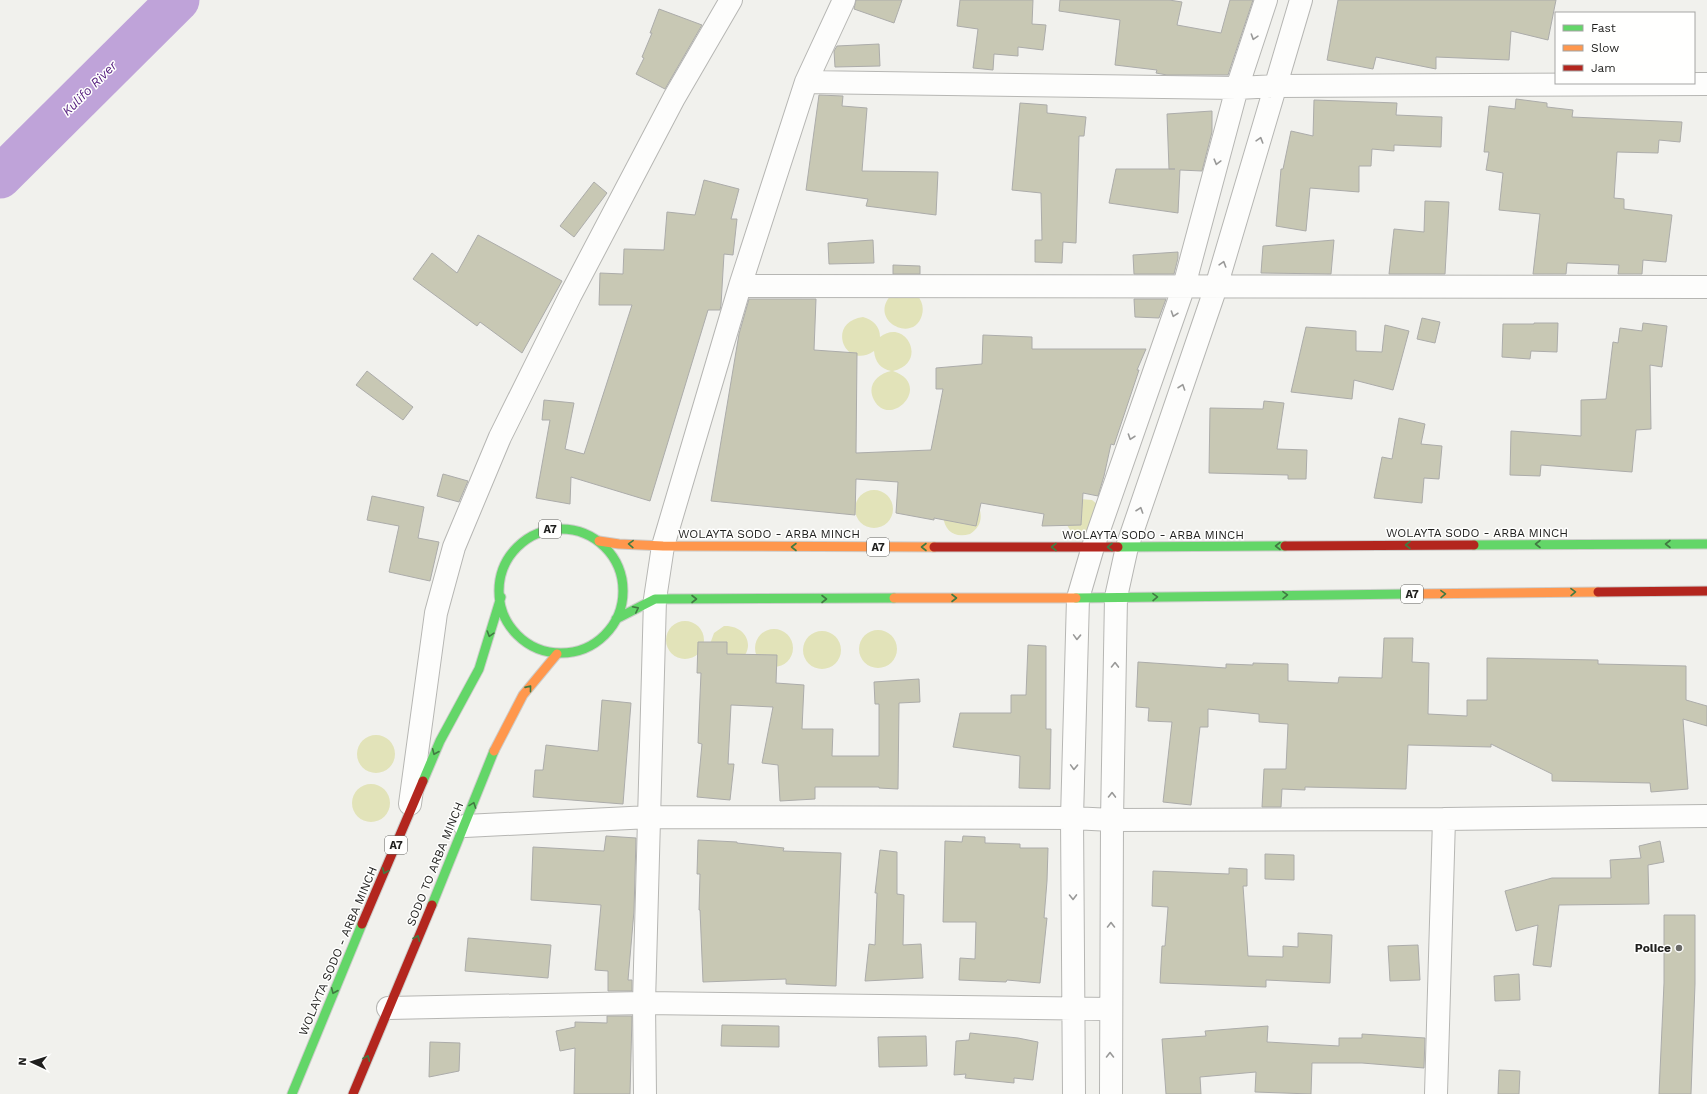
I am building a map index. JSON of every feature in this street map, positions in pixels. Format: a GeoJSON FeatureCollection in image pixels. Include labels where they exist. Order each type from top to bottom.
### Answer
{"type":"FeatureCollection","features":[{"type":"Feature","properties":{"kind":"highway","name":"WOLAYTA SODO - ARBA MINCH"},"geometry":{"type":"LineString","coordinates":[[564,528],[588,534],[599,541],[613,557],[621,577],[623,598],[616,619],[608,631],[598,641],[586,648],[572,653],[557,654],[537,649],[519,638],[506,622],[498,589],[504,565],[510,554],[528,537],[546,530],[564,528]]}},
{"type":"Feature","properties":{"kind":"highway","name":"WOLAYTA SODO - ARBA MINCH"},"geometry":{"type":"LineString","coordinates":[[599,541],[619,544],[663,546],[1128,547],[1707,544]]}},
{"type":"Feature","properties":{"kind":"highway","name":"A7"},"geometry":{"type":"LineString","coordinates":[[616,619],[655,599],[1078,598],[1707,591]]}},
{"type":"Feature","properties":{"kind":"highway","name":"WOLAYTA SODO - ARBA MINCH"},"geometry":{"type":"LineString","coordinates":[[292,1094],[440,741],[479,669],[501,597]]}},
{"type":"Feature","properties":{"kind":"highway","name":"SODO TO ARBA MINCH"},"geometry":{"type":"LineString","coordinates":[[353,1094],[465,826],[489,761],[523,695],[557,654]]}},
{"type":"Feature","properties":{"kind":"street"},"geometry":{"type":"LineString","coordinates":[[408,816],[436,613],[454,547],[500,437],[570,296],[674,98],[731,0]]}},
{"type":"Feature","properties":{"kind":"street"},"geometry":{"type":"LineString","coordinates":[[645,1094],[644,1003],[655,599],[663,546],[740,286],[806,82],[844,0]]}},
{"type":"Feature","properties":{"kind":"street"},"geometry":{"type":"LineString","coordinates":[[1074,1094],[1072,818],[1078,598],[1093,547],[1184,286],[1237,88],[1266,0]]}},
{"type":"Feature","properties":{"kind":"street"},"geometry":{"type":"LineString","coordinates":[[1110,1094],[1112,820],[1116,597],[1128,547],[1216,286],[1301,0]]}},
{"type":"Feature","properties":{"kind":"street"},"geometry":{"type":"LineString","coordinates":[[806,82],[1237,88],[1276,86],[1707,84]]}},
{"type":"Feature","properties":{"kind":"street"},"geometry":{"type":"LineString","coordinates":[[740,286],[1707,287]]}},
{"type":"Feature","properties":{"kind":"street"},"geometry":{"type":"LineString","coordinates":[[465,826],[650,817],[1072,818],[1112,820],[1444,819],[1707,816]]}},
{"type":"Feature","properties":{"kind":"street"},"geometry":{"type":"LineString","coordinates":[[1436,1094],[1444,819]]}},
{"type":"Feature","properties":{"kind":"street"},"geometry":{"type":"LineString","coordinates":[[388,1008],[644,1003],[1110,1009]]}},
{"type":"Feature","properties":{"kind":"green space"},"geometry":{"type":"Polygon","coordinates":[[[893,293],[917,295],[923,309],[922,315],[917,324],[910,328],[902,328],[894,325],[888,320],[885,312],[886,303],[893,293]]]}},
{"type":"Feature","properties":{"kind":"green space"},"geometry":{"type":"Polygon","coordinates":[[[863,317],[875,324],[879,330],[880,337],[890,332],[898,333],[905,337],[910,344],[912,351],[910,360],[904,366],[893,371],[905,377],[910,386],[909,394],[905,402],[898,408],[889,410],[881,408],[874,400],[871,390],[872,385],[878,378],[886,372],[891,371],[884,369],[879,364],[874,351],[864,355],[855,355],[848,350],[843,343],[842,335],[845,327],[851,321],[863,317]]]}},
{"type":"Feature","properties":{"kind":"green space"},"geometry":{"type":"Polygon","coordinates":[[[870,490],[878,490],[888,495],[892,502],[892,516],[888,523],[878,528],[870,528],[860,523],[858,520],[855,513],[855,505],[860,495],[863,493],[870,490]]]}},
{"type":"Feature","properties":{"kind":"green space"},"geometry":{"type":"Polygon","coordinates":[[[1080,499],[1092,500],[1097,504],[1092,535],[1077,535],[1071,531],[1066,523],[1080,499]]]}},
{"type":"Feature","properties":{"kind":"green space"},"geometry":{"type":"Polygon","coordinates":[[[979,507],[981,515],[980,522],[976,529],[970,534],[960,535],[948,530],[943,516],[979,507]]]}},
{"type":"Feature","properties":{"kind":"green space"},"geometry":{"type":"Polygon","coordinates":[[[681,621],[689,621],[696,624],[701,629],[704,640],[701,651],[696,656],[689,659],[681,659],[674,656],[669,651],[666,644],[666,636],[669,629],[674,624],[681,621]]]}},
{"type":"Feature","properties":{"kind":"green space"},"geometry":{"type":"Polygon","coordinates":[[[724,626],[739,630],[747,639],[747,652],[737,663],[710,644],[714,633],[724,626]]]}},
{"type":"Feature","properties":{"kind":"green space"},"geometry":{"type":"Polygon","coordinates":[[[770,629],[778,629],[790,638],[793,648],[790,658],[784,664],[778,667],[770,667],[758,658],[755,652],[755,644],[764,632],[770,629]]]}},
{"type":"Feature","properties":{"kind":"green space"},"geometry":{"type":"Polygon","coordinates":[[[874,630],[882,630],[892,635],[896,642],[896,656],[892,663],[882,668],[874,668],[864,663],[862,660],[859,653],[859,645],[864,635],[867,633],[874,630]]]}},
{"type":"Feature","properties":{"kind":"green space"},"geometry":{"type":"Polygon","coordinates":[[[818,631],[826,631],[836,636],[840,643],[840,657],[836,664],[826,669],[818,669],[808,664],[806,661],[803,654],[803,646],[808,636],[811,634],[818,631]]]}},
{"type":"Feature","properties":{"kind":"green space"},"geometry":{"type":"Polygon","coordinates":[[[372,735],[380,735],[390,740],[394,747],[394,761],[390,768],[380,773],[372,773],[362,768],[360,765],[357,758],[357,750],[362,740],[365,738],[372,735]]]}},
{"type":"Feature","properties":{"kind":"green space"},"geometry":{"type":"Polygon","coordinates":[[[367,784],[375,784],[385,789],[389,796],[389,810],[385,817],[375,822],[367,822],[357,817],[355,814],[352,807],[352,799],[357,789],[360,787],[367,784]]]}},
{"type":"Feature","properties":{"kind":"building"},"geometry":{"type":"Polygon","coordinates":[[[856,0],[902,0],[894,23],[854,9],[856,0]]]}},
{"type":"Feature","properties":{"kind":"building"},"geometry":{"type":"Polygon","coordinates":[[[960,0],[1033,0],[1032,24],[1046,25],[1043,50],[1018,47],[1018,56],[994,54],[993,70],[973,68],[978,29],[957,26],[960,0]]]}},
{"type":"Feature","properties":{"kind":"building"},"geometry":{"type":"Polygon","coordinates":[[[1060,0],[1169,0],[1182,2],[1177,25],[1221,33],[1230,0],[1253,0],[1228,75],[1167,75],[1156,73],[1157,70],[1115,65],[1120,20],[1059,11],[1060,0]]]}},
{"type":"Feature","properties":{"kind":"building"},"geometry":{"type":"Polygon","coordinates":[[[1338,0],[1556,0],[1548,40],[1511,31],[1509,60],[1436,57],[1436,69],[1376,57],[1373,69],[1327,60],[1338,0]]]}},
{"type":"Feature","properties":{"kind":"building"},"geometry":{"type":"Polygon","coordinates":[[[659,9],[702,25],[665,89],[636,74],[644,58],[642,57],[652,33],[650,33],[659,9]]]}},
{"type":"Feature","properties":{"kind":"building"},"geometry":{"type":"Polygon","coordinates":[[[879,44],[880,66],[835,67],[834,51],[837,46],[879,44]]]}},
{"type":"Feature","properties":{"kind":"building"},"geometry":{"type":"Polygon","coordinates":[[[819,95],[843,96],[842,106],[867,108],[862,171],[938,172],[936,215],[866,206],[868,199],[806,190],[819,95]]]}},
{"type":"Feature","properties":{"kind":"building"},"geometry":{"type":"Polygon","coordinates":[[[1516,99],[1547,103],[1547,107],[1573,110],[1572,117],[1682,122],[1680,142],[1659,140],[1658,153],[1617,152],[1614,198],[1624,199],[1624,209],[1672,215],[1666,262],[1643,260],[1642,274],[1618,274],[1619,265],[1567,263],[1566,274],[1533,274],[1540,214],[1499,210],[1503,173],[1486,170],[1489,152],[1484,152],[1489,106],[1515,109],[1516,99]]]}},
{"type":"Feature","properties":{"kind":"building"},"geometry":{"type":"Polygon","coordinates":[[[1314,100],[1397,103],[1396,115],[1442,117],[1441,147],[1394,145],[1394,151],[1372,149],[1371,166],[1359,166],[1359,192],[1310,188],[1306,231],[1276,226],[1281,169],[1283,169],[1291,131],[1313,136],[1314,100]]]}},
{"type":"Feature","properties":{"kind":"building"},"geometry":{"type":"Polygon","coordinates":[[[1020,103],[1047,105],[1047,113],[1086,117],[1084,136],[1079,136],[1076,243],[1063,242],[1062,263],[1035,262],[1035,240],[1042,240],[1041,193],[1012,190],[1020,103]]]}},
{"type":"Feature","properties":{"kind":"building"},"geometry":{"type":"Polygon","coordinates":[[[1212,111],[1212,132],[1202,171],[1180,170],[1178,213],[1109,203],[1116,169],[1169,169],[1167,114],[1212,111]]]}},
{"type":"Feature","properties":{"kind":"building"},"geometry":{"type":"Polygon","coordinates":[[[704,180],[739,189],[731,219],[737,219],[733,255],[724,254],[720,310],[708,310],[650,501],[571,477],[570,504],[536,498],[550,420],[542,420],[544,400],[574,403],[565,449],[584,454],[632,305],[599,305],[600,273],[623,274],[624,249],[664,250],[667,212],[695,215],[704,180]]]}},
{"type":"Feature","properties":{"kind":"building"},"geometry":{"type":"Polygon","coordinates":[[[594,182],[607,193],[574,237],[560,226],[594,182]]]}},
{"type":"Feature","properties":{"kind":"building"},"geometry":{"type":"Polygon","coordinates":[[[1425,201],[1449,202],[1445,274],[1389,274],[1394,229],[1424,232],[1425,201]]]}},
{"type":"Feature","properties":{"kind":"building"},"geometry":{"type":"Polygon","coordinates":[[[478,235],[562,281],[522,353],[480,322],[477,326],[413,279],[432,253],[457,273],[478,235]]]}},
{"type":"Feature","properties":{"kind":"building"},"geometry":{"type":"Polygon","coordinates":[[[873,240],[874,263],[829,264],[828,243],[873,240]]]}},
{"type":"Feature","properties":{"kind":"building"},"geometry":{"type":"Polygon","coordinates":[[[1334,240],[1331,274],[1261,273],[1263,246],[1334,240]]]}},
{"type":"Feature","properties":{"kind":"building"},"geometry":{"type":"Polygon","coordinates":[[[1178,252],[1174,274],[1134,274],[1133,255],[1178,252]]]}},
{"type":"Feature","properties":{"kind":"building"},"geometry":{"type":"Polygon","coordinates":[[[893,265],[920,266],[920,274],[893,274],[893,265]]]}},
{"type":"Feature","properties":{"kind":"building"},"geometry":{"type":"Polygon","coordinates":[[[749,299],[816,299],[814,350],[857,353],[856,453],[931,450],[943,389],[936,389],[936,368],[982,364],[983,335],[1032,337],[1032,349],[1146,349],[1137,370],[1139,370],[1114,445],[1111,444],[1098,496],[1083,493],[1081,525],[1042,526],[1044,514],[981,503],[976,526],[896,513],[898,482],[856,479],[855,515],[711,501],[739,334],[749,299]]]}},
{"type":"Feature","properties":{"kind":"building"},"geometry":{"type":"Polygon","coordinates":[[[1134,299],[1166,299],[1159,318],[1135,317],[1134,299]]]}},
{"type":"Feature","properties":{"kind":"building"},"geometry":{"type":"Polygon","coordinates":[[[1422,318],[1440,322],[1435,343],[1417,339],[1422,318]]]}},
{"type":"Feature","properties":{"kind":"building"},"geometry":{"type":"Polygon","coordinates":[[[1558,323],[1557,352],[1531,351],[1530,359],[1502,357],[1503,324],[1558,323]]]}},
{"type":"Feature","properties":{"kind":"building"},"geometry":{"type":"Polygon","coordinates":[[[1643,323],[1667,326],[1662,367],[1650,365],[1651,429],[1636,430],[1632,472],[1541,465],[1540,476],[1510,475],[1511,431],[1581,436],[1581,400],[1606,399],[1613,342],[1618,343],[1620,328],[1642,331],[1643,323]]]}},
{"type":"Feature","properties":{"kind":"building"},"geometry":{"type":"Polygon","coordinates":[[[1385,325],[1409,331],[1393,390],[1354,380],[1352,399],[1291,392],[1306,327],[1356,331],[1356,351],[1382,352],[1385,325]]]}},
{"type":"Feature","properties":{"kind":"building"},"geometry":{"type":"Polygon","coordinates":[[[367,371],[413,407],[403,420],[356,385],[367,371]]]}},
{"type":"Feature","properties":{"kind":"building"},"geometry":{"type":"Polygon","coordinates":[[[1264,401],[1284,403],[1277,449],[1307,450],[1306,479],[1288,479],[1288,475],[1209,473],[1210,408],[1263,409],[1264,401]]]}},
{"type":"Feature","properties":{"kind":"building"},"geometry":{"type":"Polygon","coordinates":[[[1399,418],[1425,424],[1421,444],[1442,446],[1439,479],[1424,478],[1422,503],[1374,498],[1382,457],[1392,459],[1399,418]]]}},
{"type":"Feature","properties":{"kind":"building"},"geometry":{"type":"Polygon","coordinates":[[[443,474],[468,481],[459,502],[437,496],[443,474]]]}},
{"type":"Feature","properties":{"kind":"building"},"geometry":{"type":"Polygon","coordinates":[[[372,496],[424,507],[418,538],[439,542],[430,581],[389,572],[399,526],[367,520],[372,496]]]}},
{"type":"Feature","properties":{"kind":"building"},"geometry":{"type":"Polygon","coordinates":[[[1384,638],[1413,638],[1412,662],[1429,663],[1428,714],[1467,716],[1467,700],[1487,700],[1487,658],[1598,660],[1598,664],[1686,666],[1686,700],[1707,706],[1707,726],[1683,719],[1688,789],[1651,792],[1650,783],[1552,781],[1552,774],[1491,744],[1491,747],[1408,745],[1406,789],[1305,787],[1305,790],[1282,789],[1281,807],[1262,807],[1264,769],[1286,769],[1288,724],[1259,722],[1259,714],[1208,709],[1208,727],[1200,727],[1191,805],[1163,802],[1172,722],[1148,721],[1149,708],[1136,707],[1138,662],[1226,668],[1226,664],[1288,664],[1288,681],[1338,683],[1339,677],[1382,678],[1384,638]]]}},
{"type":"Feature","properties":{"kind":"building"},"geometry":{"type":"Polygon","coordinates":[[[698,642],[727,642],[727,654],[777,655],[776,683],[804,685],[802,729],[833,729],[832,756],[879,756],[879,704],[875,704],[874,682],[919,679],[920,702],[899,703],[898,789],[879,787],[815,787],[815,799],[780,801],[778,765],[762,763],[773,707],[731,705],[728,764],[734,764],[730,800],[697,797],[702,744],[698,743],[701,673],[697,673],[698,642]]]}},
{"type":"Feature","properties":{"kind":"building"},"geometry":{"type":"Polygon","coordinates":[[[1028,645],[1046,646],[1046,729],[1051,729],[1050,789],[1019,788],[1020,756],[953,747],[960,713],[1011,713],[1011,695],[1026,695],[1028,645]]]}},
{"type":"Feature","properties":{"kind":"building"},"geometry":{"type":"Polygon","coordinates":[[[602,700],[631,703],[623,804],[533,797],[535,770],[543,770],[546,745],[598,751],[602,700]]]}},
{"type":"Feature","properties":{"kind":"building"},"geometry":{"type":"Polygon","coordinates":[[[606,836],[636,838],[634,911],[628,980],[632,980],[632,991],[608,991],[608,971],[595,970],[601,905],[531,900],[533,847],[604,851],[606,836]]]}},
{"type":"Feature","properties":{"kind":"building"},"geometry":{"type":"Polygon","coordinates":[[[963,836],[985,837],[985,843],[1020,844],[1020,848],[1048,848],[1044,918],[1047,918],[1040,983],[1007,980],[1006,982],[959,980],[960,958],[975,959],[976,922],[943,922],[945,841],[962,842],[963,836]]]}},
{"type":"Feature","properties":{"kind":"building"},"geometry":{"type":"Polygon","coordinates":[[[698,840],[737,842],[784,848],[783,851],[841,853],[836,986],[786,984],[786,979],[703,982],[699,910],[700,874],[697,874],[698,840]]]}},
{"type":"Feature","properties":{"kind":"building"},"geometry":{"type":"Polygon","coordinates":[[[1660,841],[1664,862],[1648,865],[1649,904],[1559,905],[1551,967],[1533,965],[1538,925],[1516,931],[1505,891],[1552,878],[1611,878],[1610,860],[1641,858],[1639,846],[1660,841]]]}},
{"type":"Feature","properties":{"kind":"building"},"geometry":{"type":"Polygon","coordinates":[[[880,850],[897,852],[897,894],[904,895],[903,945],[921,944],[923,978],[865,981],[869,944],[875,945],[877,893],[875,893],[880,850]]]}},
{"type":"Feature","properties":{"kind":"building"},"geometry":{"type":"Polygon","coordinates":[[[1265,854],[1294,855],[1294,880],[1265,879],[1265,854]]]}},
{"type":"Feature","properties":{"kind":"building"},"geometry":{"type":"Polygon","coordinates":[[[1229,868],[1247,869],[1247,886],[1243,886],[1248,956],[1283,957],[1283,946],[1298,947],[1298,933],[1332,935],[1330,983],[1266,980],[1266,987],[1160,983],[1162,946],[1165,946],[1168,907],[1152,906],[1153,871],[1229,874],[1229,868]]]}},
{"type":"Feature","properties":{"kind":"building"},"geometry":{"type":"Polygon","coordinates":[[[1664,915],[1695,915],[1695,984],[1691,1094],[1659,1094],[1664,983],[1664,915]]]}},
{"type":"Feature","properties":{"kind":"building"},"geometry":{"type":"Polygon","coordinates":[[[468,938],[551,945],[548,978],[465,971],[468,938]]]}},
{"type":"Feature","properties":{"kind":"building"},"geometry":{"type":"Polygon","coordinates":[[[1418,945],[1420,980],[1390,981],[1388,946],[1418,945]]]}},
{"type":"Feature","properties":{"kind":"building"},"geometry":{"type":"Polygon","coordinates":[[[1519,974],[1520,1000],[1495,1001],[1494,976],[1519,974]]]}},
{"type":"Feature","properties":{"kind":"building"},"geometry":{"type":"Polygon","coordinates":[[[607,1016],[632,1016],[630,1094],[574,1094],[575,1048],[560,1051],[556,1031],[575,1027],[575,1022],[607,1023],[607,1016]]]}},
{"type":"Feature","properties":{"kind":"building"},"geometry":{"type":"Polygon","coordinates":[[[722,1025],[779,1026],[779,1047],[721,1046],[722,1025]]]}},
{"type":"Feature","properties":{"kind":"building"},"geometry":{"type":"Polygon","coordinates":[[[1268,1026],[1267,1042],[1339,1046],[1339,1038],[1362,1038],[1362,1034],[1425,1038],[1424,1068],[1362,1063],[1312,1063],[1311,1094],[1255,1092],[1256,1072],[1200,1077],[1201,1094],[1166,1094],[1162,1039],[1206,1036],[1205,1031],[1268,1026]]]}},
{"type":"Feature","properties":{"kind":"building"},"geometry":{"type":"Polygon","coordinates":[[[970,1033],[1018,1038],[1038,1042],[1033,1080],[1014,1078],[1014,1083],[965,1078],[966,1074],[954,1075],[956,1041],[969,1040],[970,1033]]]}},
{"type":"Feature","properties":{"kind":"building"},"geometry":{"type":"Polygon","coordinates":[[[926,1036],[927,1066],[879,1067],[878,1037],[926,1036]]]}},
{"type":"Feature","properties":{"kind":"building"},"geometry":{"type":"Polygon","coordinates":[[[430,1042],[460,1043],[459,1071],[429,1077],[430,1042]]]}},
{"type":"Feature","properties":{"kind":"building"},"geometry":{"type":"Polygon","coordinates":[[[1499,1070],[1520,1071],[1519,1094],[1498,1094],[1499,1070]]]}},
{"type":"Feature","properties":{"kind":"waterway","name":"Kulifo River"},"geometry":{"type":"LineString","coordinates":[[0,177],[178,0]]}},
{"type":"Feature","properties":{"kind":"traffic: fast"},"geometry":{"type":"LineString","coordinates":[[561,529],[573,530],[585,534],[595,539],[605,547],[613,557],[618,567],[622,579],[623,591],[622,603],[618,615],[613,625],[605,635],[595,643],[585,648],[573,652],[561,653],[549,652],[537,648],[527,643],[517,635],[509,625],[504,615],[500,603],[499,591],[500,579],[504,567],[509,557],[517,547],[527,539],[537,534],[549,530],[561,529]]}},
{"type":"Feature","properties":{"kind":"traffic: fast"},"geometry":{"type":"LineString","coordinates":[[1474,545],[1707,544]]}},
{"type":"Feature","properties":{"kind":"traffic: fast"},"geometry":{"type":"LineString","coordinates":[[1118,547],[1285,546]]}},
{"type":"Feature","properties":{"kind":"traffic: fast"},"geometry":{"type":"LineString","coordinates":[[1076,598],[1408,594]]}},
{"type":"Feature","properties":{"kind":"traffic: fast"},"geometry":{"type":"LineString","coordinates":[[423,781],[440,741],[479,669],[501,597]]}},
{"type":"Feature","properties":{"kind":"traffic: fast"},"geometry":{"type":"LineString","coordinates":[[616,619],[655,599],[894,598]]}},
{"type":"Feature","properties":{"kind":"traffic: fast"},"geometry":{"type":"LineString","coordinates":[[432,905],[494,751]]}},
{"type":"Feature","properties":{"kind":"traffic: fast"},"geometry":{"type":"LineString","coordinates":[[292,1094],[362,924]]}},
{"type":"Feature","properties":{"kind":"traffic: slow"},"geometry":{"type":"LineString","coordinates":[[599,541],[619,544],[663,546],[934,547]]}},
{"type":"Feature","properties":{"kind":"traffic: slow"},"geometry":{"type":"LineString","coordinates":[[1408,594],[1598,592]]}},
{"type":"Feature","properties":{"kind":"traffic: slow"},"geometry":{"type":"LineString","coordinates":[[894,598],[1076,598]]}},
{"type":"Feature","properties":{"kind":"traffic: slow"},"geometry":{"type":"LineString","coordinates":[[494,751],[523,695],[557,654]]}},
{"type":"Feature","properties":{"kind":"traffic: jam"},"geometry":{"type":"LineString","coordinates":[[1285,546],[1474,545]]}},
{"type":"Feature","properties":{"kind":"traffic: jam"},"geometry":{"type":"LineString","coordinates":[[934,547],[1118,547]]}},
{"type":"Feature","properties":{"kind":"traffic: jam"},"geometry":{"type":"LineString","coordinates":[[1598,592],[1707,591]]}},
{"type":"Feature","properties":{"kind":"traffic: jam"},"geometry":{"type":"LineString","coordinates":[[362,924],[423,781]]}},
{"type":"Feature","properties":{"kind":"traffic: jam"},"geometry":{"type":"LineString","coordinates":[[353,1094],[432,905]]}},
{"type":"Feature","properties":{"kind":"place","name":"Police"},"geometry":{"type":"Point","coordinates":[1679,948]}}]}
